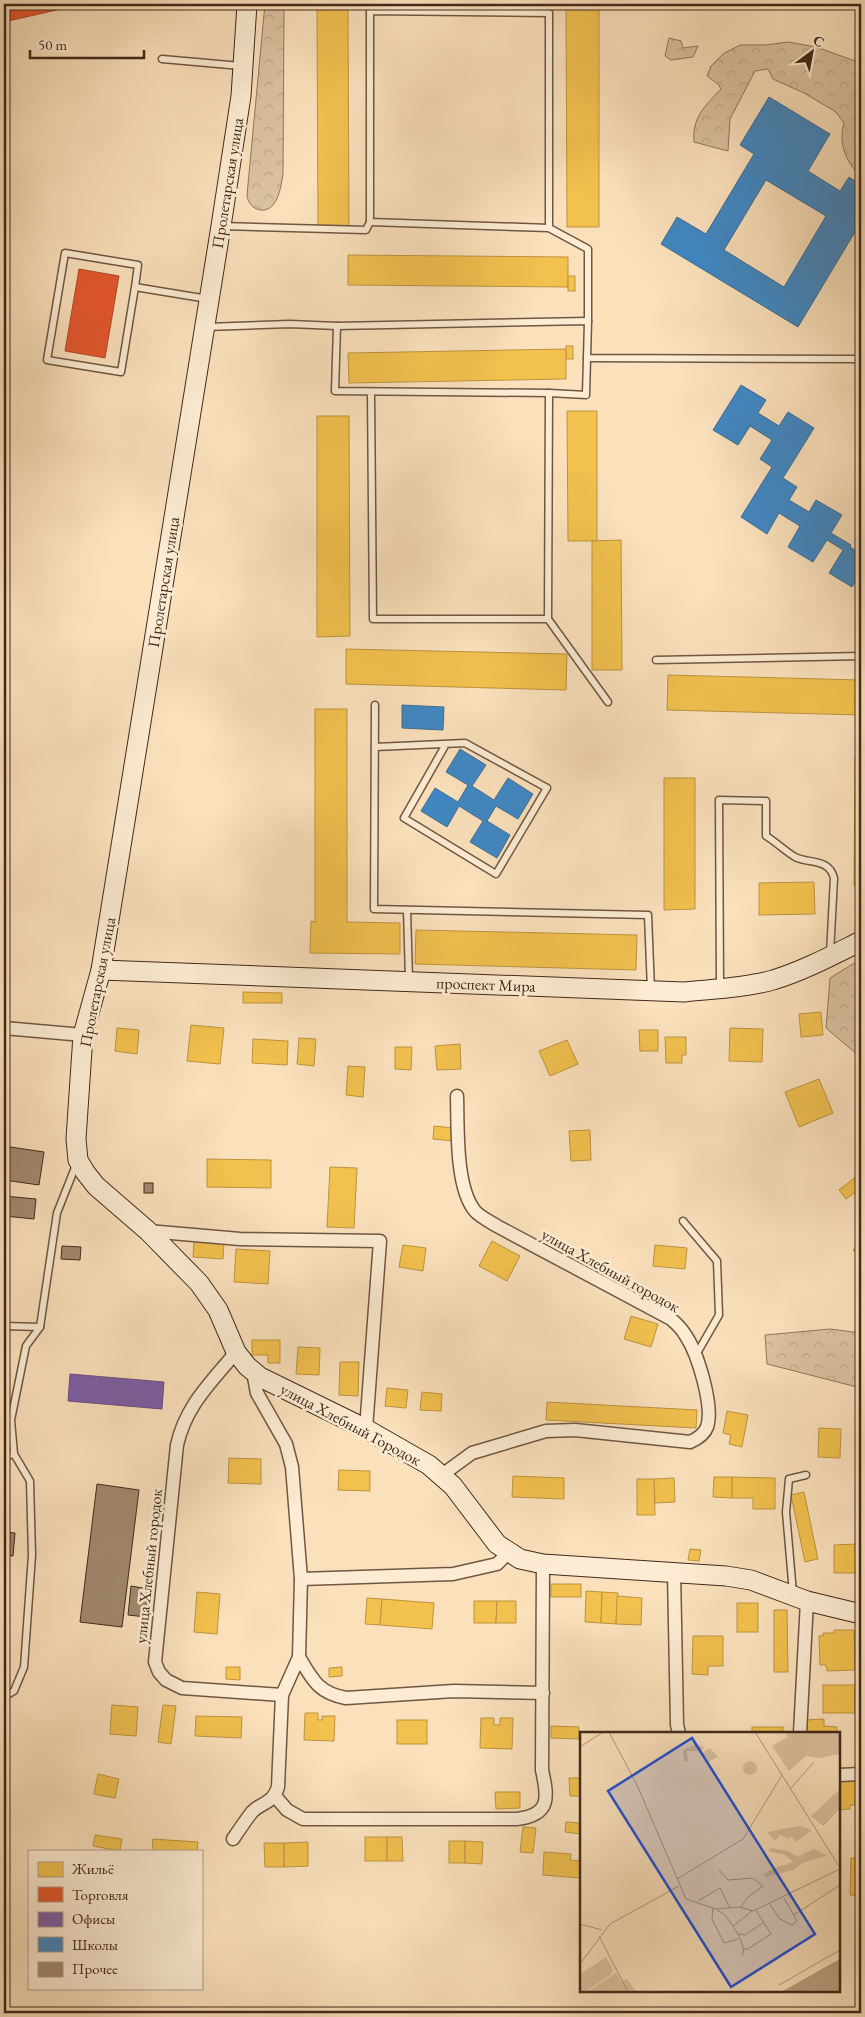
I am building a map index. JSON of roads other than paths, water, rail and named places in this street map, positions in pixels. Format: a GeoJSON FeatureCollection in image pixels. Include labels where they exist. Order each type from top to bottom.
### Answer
{"type":"FeatureCollection","features":[{"type":"Feature","properties":{"kind":"street","name":"Пролетарская улица"},"geometry":{"type":"LineString","coordinates":[[78,1160],[76,1139],[83,1035],[102,970],[221,226],[240,96],[247,4]]}},
{"type":"Feature","properties":{"kind":"street","name":"проспект Мира"},"geometry":{"type":"LineString","coordinates":[[102,970],[684,992],[772,980],[861,941]]}},
{"type":"Feature","properties":{"kind":"street"},"geometry":{"type":"LineString","coordinates":[[4,1028],[83,1035]]}},
{"type":"Feature","properties":{"kind":"street","name":"улица Хлебный городок"},"geometry":{"type":"LineString","coordinates":[[442,1475],[472,1453],[546,1431],[576,1430],[690,1442],[702,1434],[708,1420],[707,1392],[696,1356],[687,1337],[671,1319],[497,1226],[475,1211],[464,1188],[458,1150],[457,1096]]}},
{"type":"Feature","properties":{"kind":"street","name":"улица Хлебный Городок"},"geometry":{"type":"LineString","coordinates":[[78,1160],[96,1186],[148,1231],[199,1283],[225,1323],[236,1352],[254,1372],[260,1377],[366,1429],[415,1456],[442,1475],[453,1486],[490,1536],[508,1553],[526,1561],[542,1564],[674,1572],[751,1580],[800,1599],[861,1614]]}},
{"type":"Feature","properties":{"kind":"street","name":"улица Хлебный городок"},"geometry":{"type":"LineString","coordinates":[[148,1231],[240,1239],[380,1241],[366,1429]]}},
{"type":"Feature","properties":{"kind":"street","name":"улица Хлебный городок"},"geometry":{"type":"LineString","coordinates":[[236,1352],[195,1402],[180,1428],[176,1445],[155,1662],[159,1672],[166,1680],[182,1688],[282,1695]]}},
{"type":"Feature","properties":{"kind":"street","name":"улица Хлебный городок"},"geometry":{"type":"LineString","coordinates":[[254,1372],[256,1393],[286,1444],[292,1467],[301,1579],[299,1657],[282,1695],[278,1788],[275,1796]]}},
{"type":"Feature","properties":{"kind":"street"},"geometry":{"type":"LineString","coordinates":[[301,1579],[453,1574],[497,1564],[508,1553]]}},
{"type":"Feature","properties":{"kind":"street"},"geometry":{"type":"LineString","coordinates":[[233,1839],[254,1810],[271,1801],[275,1796],[287,1810],[303,1819],[517,1819],[533,1815],[540,1810],[546,1802],[547,1791],[542,1770],[542,1564]]}},
{"type":"Feature","properties":{"kind":"street"},"geometry":{"type":"LineString","coordinates":[[674,1572],[677,1725],[679,1732]]}},
{"type":"Feature","properties":{"kind":"street"},"geometry":{"type":"LineString","coordinates":[[800,1599],[800,1732]]}},
{"type":"Feature","properties":{"kind":"street"},"geometry":{"type":"LineString","coordinates":[[299,1657],[318,1687],[336,1696],[346,1698],[454,1691],[543,1693]]}},
{"type":"Feature","properties":{"kind":"street"},"geometry":{"type":"LineString","coordinates":[[840,1775],[861,1774]]}},
{"type":"Feature","properties":{"kind":"lane"},"geometry":{"type":"LineString","coordinates":[[221,226],[366,230],[370,222],[370,11],[549,13],[549,228]]}},
{"type":"Feature","properties":{"kind":"lane"},"geometry":{"type":"LineString","coordinates":[[162,59],[243,66]]}},
{"type":"Feature","properties":{"kind":"lane"},"geometry":{"type":"LineString","coordinates":[[337,326],[335,391],[586,394],[588,249],[549,228],[370,222]]}},
{"type":"Feature","properties":{"kind":"lane"},"geometry":{"type":"LineString","coordinates":[[65,253],[138,265],[135,287],[121,372],[47,360],[65,253]]}},
{"type":"Feature","properties":{"kind":"lane"},"geometry":{"type":"LineString","coordinates":[[135,287],[209,299]]}},
{"type":"Feature","properties":{"kind":"lane"},"geometry":{"type":"LineString","coordinates":[[204,327],[290,324],[337,326],[588,321]]}},
{"type":"Feature","properties":{"kind":"lane"},"geometry":{"type":"LineString","coordinates":[[587,358],[861,359]]}},
{"type":"Feature","properties":{"kind":"lane"},"geometry":{"type":"LineString","coordinates":[[371,392],[373,619],[548,619]]}},
{"type":"Feature","properties":{"kind":"lane"},"geometry":{"type":"LineString","coordinates":[[549,393],[548,619],[608,702]]}},
{"type":"Feature","properties":{"kind":"lane"},"geometry":{"type":"LineString","coordinates":[[656,660],[861,656]]}},
{"type":"Feature","properties":{"kind":"lane"},"geometry":{"type":"LineString","coordinates":[[375,705],[374,909],[648,915],[651,991]]}},
{"type":"Feature","properties":{"kind":"lane"},"geometry":{"type":"LineString","coordinates":[[374,748],[446,744],[465,743],[547,788],[496,874],[404,818],[446,744]]}},
{"type":"Feature","properties":{"kind":"lane"},"geometry":{"type":"LineString","coordinates":[[720,988],[719,800],[766,801],[766,836],[796,858],[823,864],[832,872],[834,878],[830,956]]}},
{"type":"Feature","properties":{"kind":"lane"},"geometry":{"type":"LineString","coordinates":[[407,910],[409,981]]}},
{"type":"Feature","properties":{"kind":"lane"},"geometry":{"type":"LineString","coordinates":[[4,1697],[14,1691],[24,1667],[32,1555],[30,1481],[14,1454],[11,1420],[26,1346],[40,1327],[57,1213],[78,1160]]}},
{"type":"Feature","properties":{"kind":"lane"},"geometry":{"type":"LineString","coordinates":[[683,1220],[718,1261],[719,1315],[696,1356]]}},
{"type":"Feature","properties":{"kind":"lane"},"geometry":{"type":"LineString","coordinates":[[4,1326],[40,1327]]}},
{"type":"Feature","properties":{"kind":"lane"},"geometry":{"type":"LineString","coordinates":[[4,1456],[14,1454]]}},
{"type":"Feature","properties":{"kind":"lane"},"geometry":{"type":"LineString","coordinates":[[800,1599],[786,1512],[789,1479],[806,1475]]}}]}
